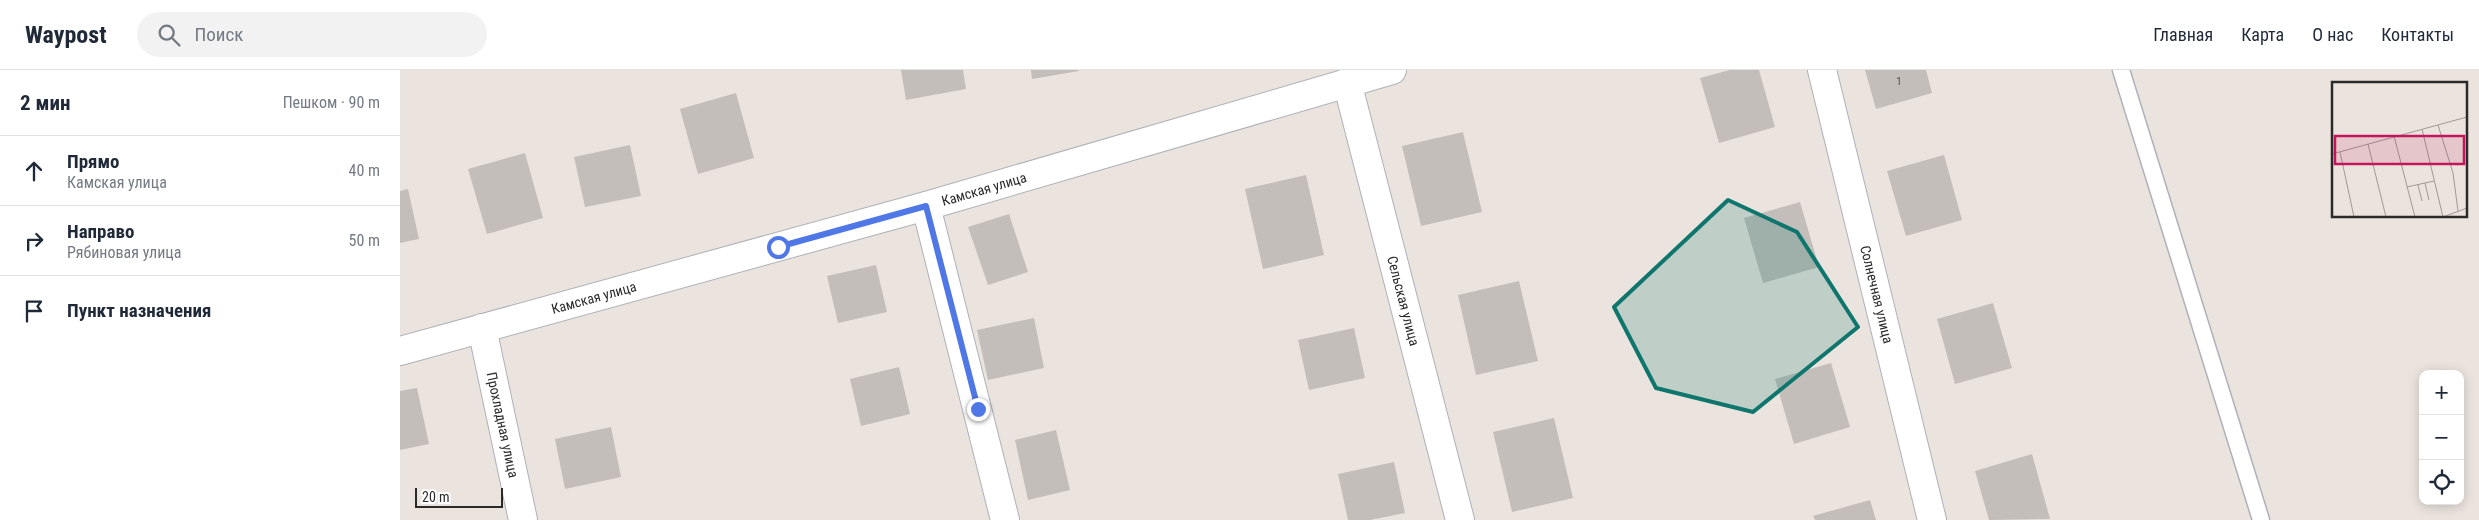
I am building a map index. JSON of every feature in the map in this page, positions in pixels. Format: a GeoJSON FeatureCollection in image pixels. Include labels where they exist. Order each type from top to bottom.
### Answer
{"type":"FeatureCollection","features":[{"type":"Feature","properties":{"kind":"street","name":"Камская улица"},"geometry":{"type":"LineString","coordinates":[[400,351],[926,206],[1392,70]]}},
{"type":"Feature","properties":{"kind":"street","name":"Солнечная улица"},"geometry":{"type":"LineString","coordinates":[[1822,70],[1932,520]]}},
{"type":"Feature","properties":{"kind":"street","name":"Сельская улица"},"geometry":{"type":"LineString","coordinates":[[1347,82],[1460,520]]}},
{"type":"Feature","properties":{"kind":"street"},"geometry":{"type":"LineString","coordinates":[[926,206],[1005,520]]}},
{"type":"Feature","properties":{"kind":"street","name":"Прохладная улица"},"geometry":{"type":"LineString","coordinates":[[482,328],[523,520]]}},
{"type":"Feature","properties":{"kind":"lane"},"geometry":{"type":"LineString","coordinates":[[2121,70],[2260,520]]}},
{"type":"Feature","properties":{"kind":"highlighted area"},"geometry":{"type":"Polygon","coordinates":[[[1728,200],[1797,232],[1858,327],[1753,412],[1656,388],[1614,307],[1728,200]]]}},
{"type":"Feature","properties":{"kind":"building"},"geometry":{"type":"Polygon","coordinates":[[[901,70],[963,70],[966,89],[906,100],[901,70]]]}},
{"type":"Feature","properties":{"kind":"building"},"geometry":{"type":"Polygon","coordinates":[[[1031,70],[1078,70],[1079,71],[1032,79],[1031,70]]]}},
{"type":"Feature","properties":{"kind":"building"},"geometry":{"type":"Polygon","coordinates":[[[1730,70],[1759,70],[1775,127],[1719,143],[1700,78],[1730,70]]]}},
{"type":"Feature","properties":{"kind":"building"},"geometry":{"type":"Polygon","coordinates":[[[1865,70],[1926,70],[1932,93],[1876,109],[1865,70]]]}},
{"type":"Feature","properties":{"kind":"building"},"geometry":{"type":"Polygon","coordinates":[[[736,93],[754,158],[698,174],[680,109],[736,93]]]}},
{"type":"Feature","properties":{"kind":"building"},"geometry":{"type":"Polygon","coordinates":[[[1463,132],[1482,212],[1421,226],[1402,146],[1463,132]]]}},
{"type":"Feature","properties":{"kind":"building"},"geometry":{"type":"Polygon","coordinates":[[[630,145],[641,196],[585,207],[574,157],[630,145]]]}},
{"type":"Feature","properties":{"kind":"building"},"geometry":{"type":"Polygon","coordinates":[[[525,153],[543,218],[487,234],[468,169],[525,153]]]}},
{"type":"Feature","properties":{"kind":"building"},"geometry":{"type":"Polygon","coordinates":[[[1944,155],[1962,220],[1906,236],[1887,171],[1944,155]]]}},
{"type":"Feature","properties":{"kind":"building"},"geometry":{"type":"Polygon","coordinates":[[[1306,175],[1324,255],[1263,269],[1245,189],[1306,175]]]}},
{"type":"Feature","properties":{"kind":"building"},"geometry":{"type":"Polygon","coordinates":[[[408,189],[419,239],[400,243],[400,191],[408,189]]]}},
{"type":"Feature","properties":{"kind":"building"},"geometry":{"type":"Polygon","coordinates":[[[1800,202],[1819,267],[1763,283],[1744,218],[1800,202]]]}},
{"type":"Feature","properties":{"kind":"building"},"geometry":{"type":"Polygon","coordinates":[[[1009,214],[1028,272],[988,285],[968,227],[1009,214]]]}},
{"type":"Feature","properties":{"kind":"building"},"geometry":{"type":"Polygon","coordinates":[[[876,265],[887,312],[838,323],[827,276],[876,265]]]}},
{"type":"Feature","properties":{"kind":"building"},"geometry":{"type":"Polygon","coordinates":[[[1519,281],[1538,361],[1476,375],[1458,295],[1519,281]]]}},
{"type":"Feature","properties":{"kind":"building"},"geometry":{"type":"Polygon","coordinates":[[[1993,303],[2012,368],[1955,384],[1937,319],[1993,303]]]}},
{"type":"Feature","properties":{"kind":"building"},"geometry":{"type":"Polygon","coordinates":[[[1034,318],[1044,368],[988,380],[977,330],[1034,318]]]}},
{"type":"Feature","properties":{"kind":"building"},"geometry":{"type":"Polygon","coordinates":[[[1354,328],[1365,378],[1309,390],[1298,340],[1354,328]]]}},
{"type":"Feature","properties":{"kind":"building"},"geometry":{"type":"Polygon","coordinates":[[[1831,363],[1850,427],[1794,444],[1775,379],[1831,363]]]}},
{"type":"Feature","properties":{"kind":"building"},"geometry":{"type":"Polygon","coordinates":[[[899,367],[910,414],[861,426],[850,379],[899,367]]]}},
{"type":"Feature","properties":{"kind":"building"},"geometry":{"type":"Polygon","coordinates":[[[417,388],[429,444],[400,450],[400,391],[417,388]]]}},
{"type":"Feature","properties":{"kind":"building"},"geometry":{"type":"Polygon","coordinates":[[[1554,418],[1573,498],[1512,512],[1493,432],[1554,418]]]}},
{"type":"Feature","properties":{"kind":"building"},"geometry":{"type":"Polygon","coordinates":[[[611,427],[621,477],[565,489],[555,439],[611,427]]]}},
{"type":"Feature","properties":{"kind":"building"},"geometry":{"type":"Polygon","coordinates":[[[1056,430],[1070,490],[1028,500],[1015,440],[1056,430]]]}},
{"type":"Feature","properties":{"kind":"building"},"geometry":{"type":"Polygon","coordinates":[[[2032,454],[2050,519],[1989,520],[1975,471],[2032,454]]]}},
{"type":"Feature","properties":{"kind":"building"},"geometry":{"type":"Polygon","coordinates":[[[1394,462],[1405,513],[1370,520],[1348,520],[1338,474],[1394,462]]]}},
{"type":"Feature","properties":{"kind":"building"},"geometry":{"type":"Polygon","coordinates":[[[1870,500],[1876,520],[1815,520],[1813,516],[1870,500]]]}},
{"type":"Feature","properties":{"kind":"route"},"geometry":{"type":"LineString","coordinates":[[778,247],[926,206],[978,409]]}}]}
